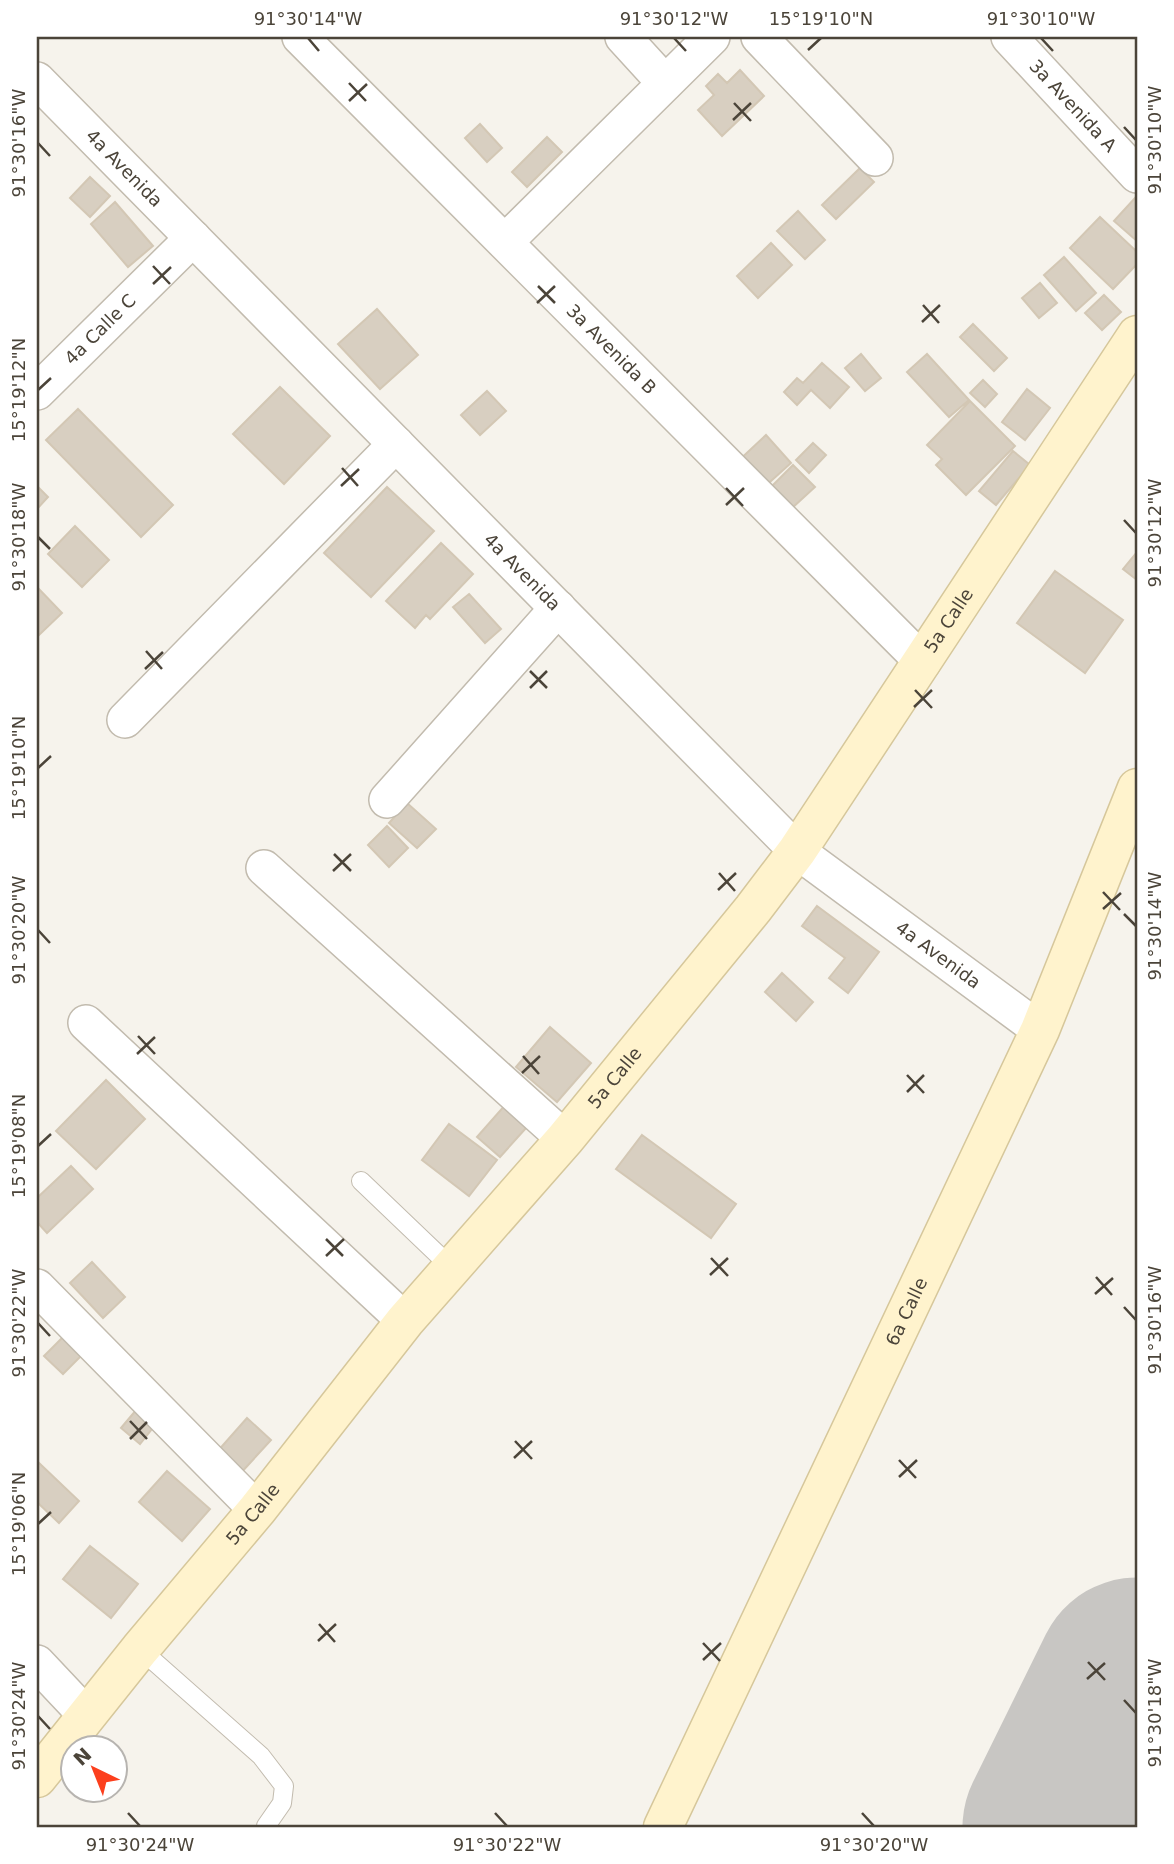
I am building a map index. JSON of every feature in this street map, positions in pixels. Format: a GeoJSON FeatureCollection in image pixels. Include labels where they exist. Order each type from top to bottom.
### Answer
{"type":"FeatureCollection","features":[{"type":"Feature","properties":{"kind":"main road","name":"5a Calle"},"geometry":{"type":"LineString","coordinates":[[37,1778],[140,1649],[257,1510],[405,1321],[565,1139],[745,919],[797,851],[1137,335]]}},
{"type":"Feature","properties":{"kind":"main road","name":"6a Calle"},"geometry":{"type":"LineString","coordinates":[[663,1827],[1040,1030],[1137,788]]}},
{"type":"Feature","properties":{"kind":"street","name":"3a Avenida B"},"geometry":{"type":"LineString","coordinates":[[300,37],[923,662]]}},
{"type":"Feature","properties":{"kind":"street"},"geometry":{"type":"LineString","coordinates":[[623,37],[665,83]]}},
{"type":"Feature","properties":{"kind":"street"},"geometry":{"type":"LineString","coordinates":[[505,242],[712,37]]}},
{"type":"Feature","properties":{"kind":"street"},"geometry":{"type":"LineString","coordinates":[[759,37],[875,159]]}},
{"type":"Feature","properties":{"kind":"street","name":"3a Avenida A"},"geometry":{"type":"LineString","coordinates":[[1009,37],[1137,175]]}},
{"type":"Feature","properties":{"kind":"street","name":"4a Avenida"},"geometry":{"type":"LineString","coordinates":[[37,80],[797,851],[1040,1030]]}},
{"type":"Feature","properties":{"kind":"street","name":"4a Calle C"},"geometry":{"type":"LineString","coordinates":[[37,392],[193,238]]}},
{"type":"Feature","properties":{"kind":"street"},"geometry":{"type":"LineString","coordinates":[[125,720],[396,444]]}},
{"type":"Feature","properties":{"kind":"street"},"geometry":{"type":"LineString","coordinates":[[387,800],[558,608]]}},
{"type":"Feature","properties":{"kind":"street"},"geometry":{"type":"LineString","coordinates":[[264,868],[565,1139]]}},
{"type":"Feature","properties":{"kind":"street"},"geometry":{"type":"LineString","coordinates":[[86,1023],[405,1321]]}},
{"type":"Feature","properties":{"kind":"street"},"geometry":{"type":"LineString","coordinates":[[37,1287],[257,1510]]}},
{"type":"Feature","properties":{"kind":"street"},"geometry":{"type":"LineString","coordinates":[[37,1663],[86,1715]]}},
{"type":"Feature","properties":{"kind":"lane"},"geometry":{"type":"LineString","coordinates":[[361,1181],[452,1268]]}},
{"type":"Feature","properties":{"kind":"lane"},"geometry":{"type":"LineString","coordinates":[[140,1649],[261,1756],[284,1786],[282,1803],[266,1826]]}},
{"type":"Feature","properties":{"kind":"building"},"geometry":{"type":"Polygon","coordinates":[[[740,70],[764,96],[722,136],[698,110],[714,95],[706,86],[718,74],[727,83],[740,70]]]}},
{"type":"Feature","properties":{"kind":"building"},"geometry":{"type":"Polygon","coordinates":[[[480,124],[502,148],[487,162],[465,138],[480,124]]]}},
{"type":"Feature","properties":{"kind":"building"},"geometry":{"type":"Polygon","coordinates":[[[547,137],[562,152],[527,187],[512,172],[547,137]]]}},
{"type":"Feature","properties":{"kind":"building"},"geometry":{"type":"Polygon","coordinates":[[[860,168],[874,182],[836,219],[822,205],[860,168]]]}},
{"type":"Feature","properties":{"kind":"building"},"geometry":{"type":"Polygon","coordinates":[[[90,177],[110,196],[90,217],[70,198],[90,177]]]}},
{"type":"Feature","properties":{"kind":"building"},"geometry":{"type":"Polygon","coordinates":[[[1135,198],[1137,200],[1137,241],[1114,221],[1135,198]]]}},
{"type":"Feature","properties":{"kind":"building"},"geometry":{"type":"Polygon","coordinates":[[[115,202],[153,246],[128,267],[91,224],[115,202]]]}},
{"type":"Feature","properties":{"kind":"building"},"geometry":{"type":"Polygon","coordinates":[[[798,211],[825,240],[805,259],[777,231],[798,211]]]}},
{"type":"Feature","properties":{"kind":"building"},"geometry":{"type":"Polygon","coordinates":[[[1100,217],[1137,252],[1137,264],[1113,289],[1070,248],[1100,217]]]}},
{"type":"Feature","properties":{"kind":"building"},"geometry":{"type":"Polygon","coordinates":[[[771,243],[792,265],[758,298],[737,276],[771,243]]]}},
{"type":"Feature","properties":{"kind":"building"},"geometry":{"type":"Polygon","coordinates":[[[1064,257],[1096,293],[1076,311],[1044,275],[1064,257]]]}},
{"type":"Feature","properties":{"kind":"building"},"geometry":{"type":"Polygon","coordinates":[[[1040,283],[1057,303],[1039,318],[1022,298],[1040,283]]]}},
{"type":"Feature","properties":{"kind":"building"},"geometry":{"type":"Polygon","coordinates":[[[1104,295],[1121,312],[1102,330],[1085,313],[1104,295]]]}},
{"type":"Feature","properties":{"kind":"building"},"geometry":{"type":"Polygon","coordinates":[[[377,309],[418,355],[380,389],[338,344],[377,309]]]}},
{"type":"Feature","properties":{"kind":"building"},"geometry":{"type":"Polygon","coordinates":[[[973,324],[1007,358],[994,371],[960,337],[973,324]]]}},
{"type":"Feature","properties":{"kind":"building"},"geometry":{"type":"Polygon","coordinates":[[[861,354],[881,378],[865,391],[845,368],[861,354]]]}},
{"type":"Feature","properties":{"kind":"building"},"geometry":{"type":"Polygon","coordinates":[[[927,354],[969,400],[949,417],[907,372],[927,354]]]}},
{"type":"Feature","properties":{"kind":"building"},"geometry":{"type":"Polygon","coordinates":[[[822,363],[849,387],[830,408],[811,390],[797,405],[784,392],[797,378],[803,383],[822,363]]]}},
{"type":"Feature","properties":{"kind":"building"},"geometry":{"type":"Polygon","coordinates":[[[983,380],[997,394],[985,407],[970,393],[983,380]]]}},
{"type":"Feature","properties":{"kind":"building"},"geometry":{"type":"Polygon","coordinates":[[[280,387],[330,436],[284,484],[233,434],[280,387]]]}},
{"type":"Feature","properties":{"kind":"building"},"geometry":{"type":"Polygon","coordinates":[[[1027,389],[1050,408],[1025,440],[1002,422],[1027,389]]]}},
{"type":"Feature","properties":{"kind":"building"},"geometry":{"type":"Polygon","coordinates":[[[487,391],[506,411],[480,435],[461,415],[487,391]]]}},
{"type":"Feature","properties":{"kind":"building"},"geometry":{"type":"Polygon","coordinates":[[[970,401],[1015,446],[966,495],[936,465],[942,459],[927,445],[970,401]]]}},
{"type":"Feature","properties":{"kind":"building"},"geometry":{"type":"Polygon","coordinates":[[[78,409],[173,505],[141,537],[46,440],[78,409]]]}},
{"type":"Feature","properties":{"kind":"building"},"geometry":{"type":"Polygon","coordinates":[[[766,435],[791,463],[760,491],[736,463],[766,435]]]}},
{"type":"Feature","properties":{"kind":"building"},"geometry":{"type":"Polygon","coordinates":[[[813,443],[826,455],[809,473],[796,460],[813,443]]]}},
{"type":"Feature","properties":{"kind":"building"},"geometry":{"type":"Polygon","coordinates":[[[1013,451],[1030,465],[996,505],[979,491],[1013,451]]]}},
{"type":"Feature","properties":{"kind":"building"},"geometry":{"type":"Polygon","coordinates":[[[793,465],[815,487],[792,508],[771,487],[793,465]]]}},
{"type":"Feature","properties":{"kind":"building"},"geometry":{"type":"Polygon","coordinates":[[[37,486],[48,497],[37,509],[37,486]]]}},
{"type":"Feature","properties":{"kind":"building"},"geometry":{"type":"Polygon","coordinates":[[[387,487],[434,531],[371,597],[324,553],[387,487]]]}},
{"type":"Feature","properties":{"kind":"building"},"geometry":{"type":"Polygon","coordinates":[[[75,526],[109,560],[82,587],[48,554],[75,526]]]}},
{"type":"Feature","properties":{"kind":"building"},"geometry":{"type":"Polygon","coordinates":[[[441,543],[473,574],[430,619],[426,615],[415,628],[386,601],[441,543]]]}},
{"type":"Feature","properties":{"kind":"building"},"geometry":{"type":"Polygon","coordinates":[[[1137,552],[1137,580],[1123,569],[1137,552]]]}},
{"type":"Feature","properties":{"kind":"building"},"geometry":{"type":"Polygon","coordinates":[[[1055,571],[1123,620],[1085,673],[1017,623],[1055,571]]]}},
{"type":"Feature","properties":{"kind":"building"},"geometry":{"type":"Polygon","coordinates":[[[37,587],[62,613],[37,637],[37,587]]]}},
{"type":"Feature","properties":{"kind":"building"},"geometry":{"type":"Polygon","coordinates":[[[469,594],[501,629],[485,643],[453,607],[469,594]]]}},
{"type":"Feature","properties":{"kind":"building"},"geometry":{"type":"Polygon","coordinates":[[[407,803],[436,829],[417,848],[389,823],[407,803]]]}},
{"type":"Feature","properties":{"kind":"building"},"geometry":{"type":"Polygon","coordinates":[[[387,826],[408,848],[389,867],[368,845],[387,826]]]}},
{"type":"Feature","properties":{"kind":"building"},"geometry":{"type":"Polygon","coordinates":[[[817,906],[879,952],[848,993],[829,978],[845,958],[802,926],[817,906]]]}},
{"type":"Feature","properties":{"kind":"building"},"geometry":{"type":"Polygon","coordinates":[[[782,973],[813,1002],[796,1021],[765,992],[782,973]]]}},
{"type":"Feature","properties":{"kind":"building"},"geometry":{"type":"Polygon","coordinates":[[[550,1027],[591,1063],[557,1102],[516,1067],[550,1027]]]}},
{"type":"Feature","properties":{"kind":"building"},"geometry":{"type":"Polygon","coordinates":[[[106,1080],[145,1119],[96,1169],[56,1131],[106,1080]]]}},
{"type":"Feature","properties":{"kind":"building"},"geometry":{"type":"Polygon","coordinates":[[[513,1096],[536,1117],[500,1157],[477,1137],[513,1096]]]}},
{"type":"Feature","properties":{"kind":"building"},"geometry":{"type":"Polygon","coordinates":[[[449,1124],[497,1160],[469,1196],[422,1160],[449,1124]]]}},
{"type":"Feature","properties":{"kind":"building"},"geometry":{"type":"Polygon","coordinates":[[[642,1135],[736,1204],[711,1238],[616,1169],[642,1135]]]}},
{"type":"Feature","properties":{"kind":"building"},"geometry":{"type":"Polygon","coordinates":[[[71,1166],[93,1189],[47,1233],[37,1222],[37,1198],[71,1166]]]}},
{"type":"Feature","properties":{"kind":"building"},"geometry":{"type":"Polygon","coordinates":[[[92,1262],[125,1297],[103,1318],[70,1283],[92,1262]]]}},
{"type":"Feature","properties":{"kind":"building"},"geometry":{"type":"Polygon","coordinates":[[[64,1336],[82,1355],[63,1374],[44,1356],[64,1336]]]}},
{"type":"Feature","properties":{"kind":"building"},"geometry":{"type":"Polygon","coordinates":[[[137,1409],[156,1424],[140,1444],[121,1428],[137,1409]]]}},
{"type":"Feature","properties":{"kind":"building"},"geometry":{"type":"Polygon","coordinates":[[[247,1418],[271,1440],[239,1475],[216,1453],[247,1418]]]}},
{"type":"Feature","properties":{"kind":"building"},"geometry":{"type":"Polygon","coordinates":[[[38,1462],[79,1501],[59,1523],[37,1502],[38,1462]]]}},
{"type":"Feature","properties":{"kind":"building"},"geometry":{"type":"Polygon","coordinates":[[[167,1471],[210,1509],[182,1541],[139,1502],[167,1471]]]}},
{"type":"Feature","properties":{"kind":"building"},"geometry":{"type":"Polygon","coordinates":[[[90,1546],[138,1584],[111,1618],[63,1579],[90,1546]]]}},
{"type":"Feature","properties":{"kind":"runway"},"geometry":{"type":"LineString","coordinates":[[1064,1827],[1137,1679]]}}]}
